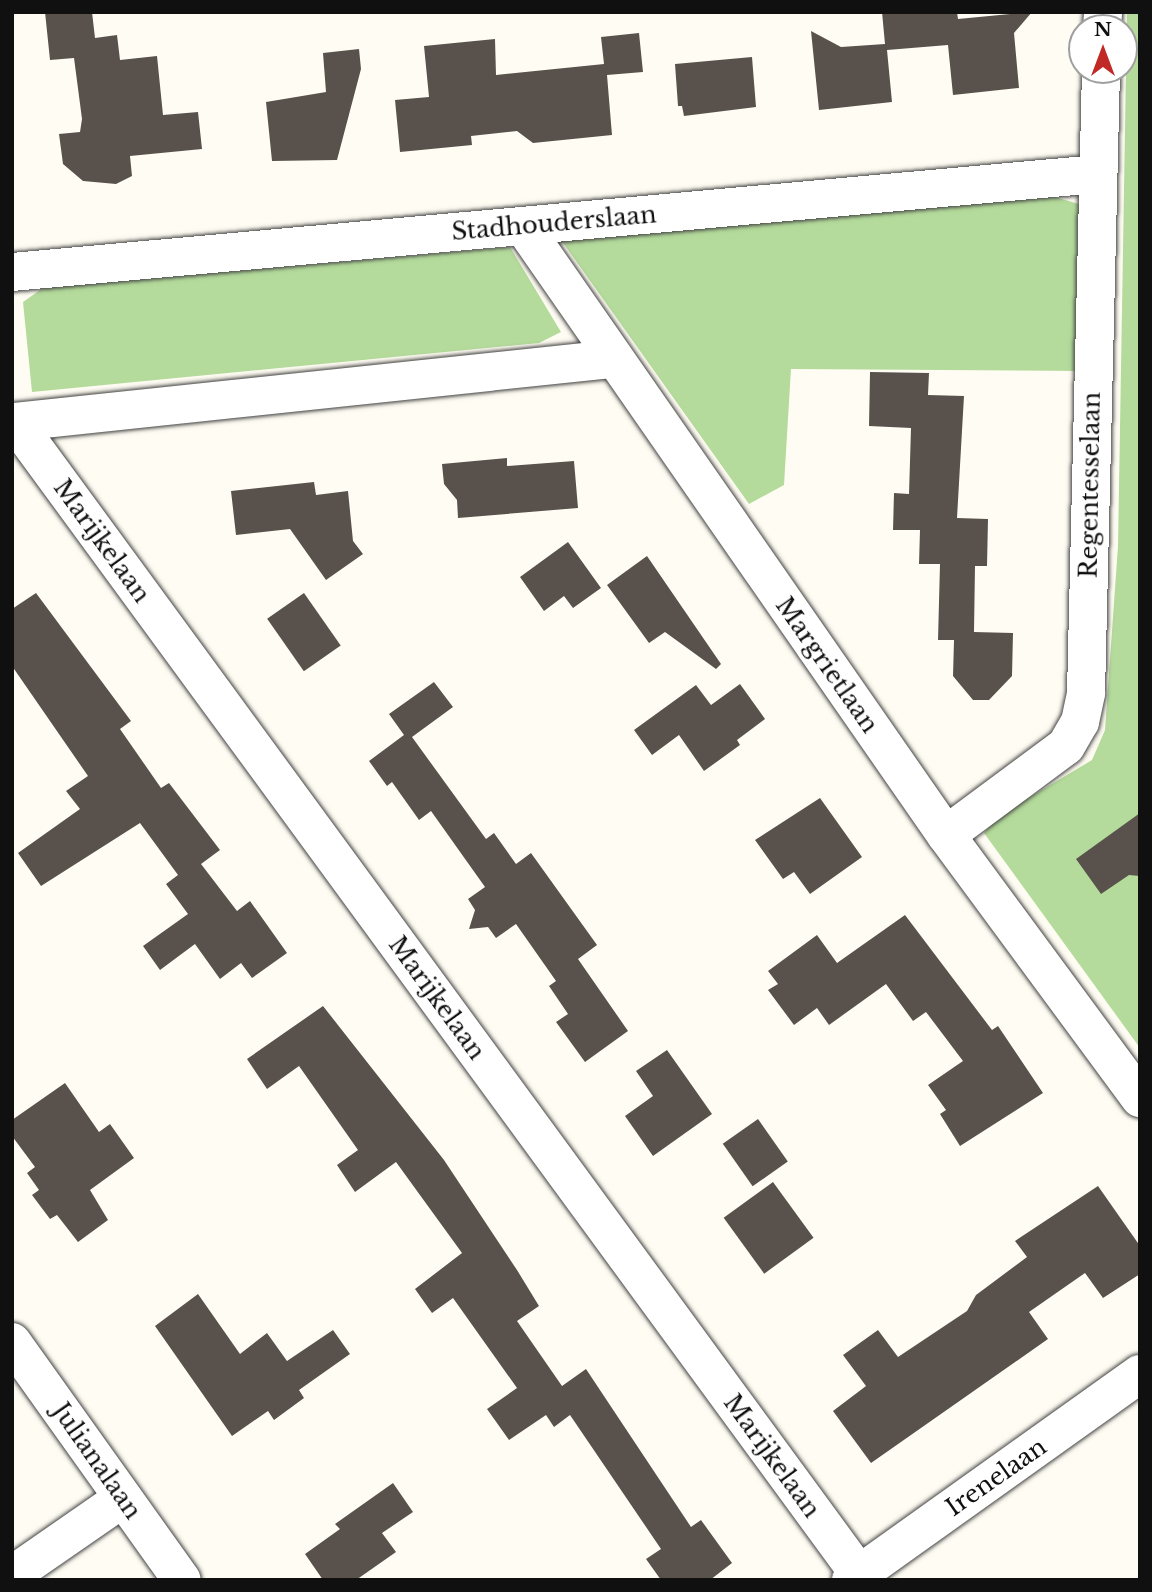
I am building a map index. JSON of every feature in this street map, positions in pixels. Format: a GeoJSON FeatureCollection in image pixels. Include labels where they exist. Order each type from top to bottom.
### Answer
{"type":"FeatureCollection","features":[{"type":"Feature","properties":{"kind":"street","name":"Regentesselaan"},"geometry":{"type":"LineString","coordinates":[[946,835],[1066,746],[1082,712],[1086,693],[1100,84]]}},
{"type":"Feature","properties":{"kind":"street","name":"Stadhouderslaan"},"geometry":{"type":"LineString","coordinates":[[12,272],[1097,174]]}},
{"type":"Feature","properties":{"kind":"street","name":"Margrietlaan"},"geometry":{"type":"LineString","coordinates":[[523,226],[611,359],[946,835],[1140,1098]]}},
{"type":"Feature","properties":{"kind":"street"},"geometry":{"type":"LineString","coordinates":[[13,421],[611,359]]}},
{"type":"Feature","properties":{"kind":"street","name":"Marijkelaan"},"geometry":{"type":"LineString","coordinates":[[13,421],[855,1577]]}},
{"type":"Feature","properties":{"kind":"street","name":"Julianalaan"},"geometry":{"type":"LineString","coordinates":[[12,1342],[182,1580]]}},
{"type":"Feature","properties":{"kind":"street","name":"Irenelaan"},"geometry":{"type":"LineString","coordinates":[[855,1577],[1140,1374]]}},
{"type":"Feature","properties":{"kind":"street"},"geometry":{"type":"LineString","coordinates":[[12,1576],[123,1497]]}},
{"type":"Feature","properties":{"kind":"green space"},"geometry":{"type":"Polygon","coordinates":[[[1140,12],[1140,1048],[984,833],[1000,815],[1092,760],[1105,730],[1118,546],[1126,84],[1138,84],[1138,14],[1127,14],[1140,12]]]}},
{"type":"Feature","properties":{"kind":"green space"},"geometry":{"type":"Polygon","coordinates":[[[1055,197],[1082,205],[1080,371],[791,369],[784,485],[749,504],[561,240],[1055,197]]]}},
{"type":"Feature","properties":{"kind":"green space"},"geometry":{"type":"Polygon","coordinates":[[[510,247],[561,332],[539,343],[32,392],[23,302],[43,288],[510,247]]]}},
{"type":"Feature","properties":{"kind":"building"},"geometry":{"type":"Polygon","coordinates":[[[45,12],[92,12],[95,38],[117,35],[120,60],[157,56],[163,115],[198,112],[202,149],[130,156],[132,176],[116,184],[83,181],[63,164],[59,134],[80,132],[82,119],[74,58],[50,60],[45,12]]]}},
{"type":"Feature","properties":{"kind":"building"},"geometry":{"type":"Polygon","coordinates":[[[882,12],[957,12],[958,19],[1032,12],[1014,33],[1019,88],[953,95],[948,45],[887,50],[892,102],[819,110],[811,31],[841,47],[885,44],[882,12]]]}},
{"type":"Feature","properties":{"kind":"building"},"geometry":{"type":"Polygon","coordinates":[[[639,33],[643,72],[607,75],[612,135],[533,143],[517,131],[471,136],[472,145],[400,152],[395,100],[429,97],[424,46],[495,39],[496,75],[604,64],[601,37],[639,33]]]}},
{"type":"Feature","properties":{"kind":"building"},"geometry":{"type":"Polygon","coordinates":[[[359,49],[361,69],[337,160],[272,161],[266,102],[326,92],[323,53],[359,49]]]}},
{"type":"Feature","properties":{"kind":"building"},"geometry":{"type":"Polygon","coordinates":[[[752,57],[756,107],[684,116],[682,106],[678,106],[675,64],[752,57]]]}},
{"type":"Feature","properties":{"kind":"building"},"geometry":{"type":"Polygon","coordinates":[[[870,372],[929,373],[928,395],[964,396],[957,518],[988,519],[987,566],[975,566],[974,632],[1013,633],[1012,676],[989,700],[973,700],[953,676],[954,640],[938,640],[940,564],[919,564],[920,530],[893,530],[894,493],[909,494],[911,428],[869,426],[870,372]]]}},
{"type":"Feature","properties":{"kind":"building"},"geometry":{"type":"Polygon","coordinates":[[[507,458],[507,466],[574,461],[578,508],[458,518],[457,500],[444,484],[442,464],[507,458]]]}},
{"type":"Feature","properties":{"kind":"building"},"geometry":{"type":"Polygon","coordinates":[[[314,482],[316,495],[348,491],[353,541],[363,554],[326,580],[290,529],[236,535],[231,491],[314,482]]]}},
{"type":"Feature","properties":{"kind":"building"},"geometry":{"type":"Polygon","coordinates":[[[568,542],[601,588],[573,608],[564,596],[544,611],[520,577],[568,542]]]}},
{"type":"Feature","properties":{"kind":"building"},"geometry":{"type":"Polygon","coordinates":[[[647,556],[721,664],[716,669],[665,632],[649,643],[607,585],[647,556]]]}},
{"type":"Feature","properties":{"kind":"building"},"geometry":{"type":"Polygon","coordinates":[[[36,593],[131,721],[120,729],[161,788],[169,783],[220,850],[201,864],[237,911],[250,901],[287,953],[252,978],[241,963],[220,979],[195,944],[160,970],[143,946],[188,914],[166,884],[178,875],[140,823],[41,886],[18,853],[80,809],[66,791],[88,776],[12,666],[12,609],[36,593]]]}},
{"type":"Feature","properties":{"kind":"building"},"geometry":{"type":"Polygon","coordinates":[[[304,593],[341,645],[304,671],[267,619],[304,593]]]}},
{"type":"Feature","properties":{"kind":"building"},"geometry":{"type":"Polygon","coordinates":[[[434,682],[453,707],[412,737],[486,839],[494,833],[516,864],[531,853],[597,945],[578,959],[628,1031],[585,1062],[556,1022],[568,1014],[549,986],[556,981],[516,924],[496,938],[488,927],[469,929],[475,910],[468,899],[485,887],[431,811],[419,820],[392,782],[387,786],[369,761],[404,735],[389,714],[434,682]]]}},
{"type":"Feature","properties":{"kind":"building"},"geometry":{"type":"Polygon","coordinates":[[[740,684],[765,719],[737,740],[740,745],[704,771],[679,735],[652,755],[634,730],[696,685],[711,705],[740,684]]]}},
{"type":"Feature","properties":{"kind":"building"},"geometry":{"type":"Polygon","coordinates":[[[820,798],[862,857],[810,894],[794,872],[783,879],[755,840],[820,798]]]}},
{"type":"Feature","properties":{"kind":"building"},"geometry":{"type":"Polygon","coordinates":[[[1140,813],[1140,876],[1129,875],[1101,894],[1076,859],[1140,813]]]}},
{"type":"Feature","properties":{"kind":"building"},"geometry":{"type":"Polygon","coordinates":[[[905,915],[992,1030],[998,1026],[1043,1093],[960,1146],[940,1114],[946,1110],[928,1085],[963,1061],[926,1012],[913,1021],[886,984],[829,1025],[817,1008],[794,1025],[768,990],[778,984],[768,971],[817,935],[837,963],[905,915]]]}},
{"type":"Feature","properties":{"kind":"building"},"geometry":{"type":"Polygon","coordinates":[[[323,1006],[444,1160],[517,1270],[539,1306],[517,1321],[562,1386],[586,1369],[691,1527],[701,1520],[732,1563],[710,1580],[661,1580],[646,1559],[661,1549],[570,1415],[554,1427],[546,1415],[509,1440],[487,1409],[517,1388],[453,1298],[432,1313],[415,1289],[462,1253],[396,1162],[355,1192],[337,1165],[358,1150],[299,1066],[267,1089],[247,1059],[323,1006]]]}},
{"type":"Feature","properties":{"kind":"building"},"geometry":{"type":"Polygon","coordinates":[[[667,1050],[712,1114],[653,1156],[625,1116],[653,1096],[636,1071],[667,1050]]]}},
{"type":"Feature","properties":{"kind":"building"},"geometry":{"type":"Polygon","coordinates":[[[65,1083],[99,1132],[110,1124],[134,1158],[90,1190],[108,1220],[78,1242],[57,1215],[50,1219],[32,1195],[39,1190],[27,1173],[35,1167],[12,1136],[12,1120],[65,1083]]]}},
{"type":"Feature","properties":{"kind":"building"},"geometry":{"type":"Polygon","coordinates":[[[758,1119],[788,1162],[753,1186],[723,1144],[758,1119]]]}},
{"type":"Feature","properties":{"kind":"building"},"geometry":{"type":"Polygon","coordinates":[[[773,1182],[814,1238],[764,1274],[724,1218],[773,1182]]]}},
{"type":"Feature","properties":{"kind":"building"},"geometry":{"type":"Polygon","coordinates":[[[1098,1186],[1140,1246],[1140,1274],[1103,1298],[1085,1273],[1029,1312],[1048,1339],[871,1463],[833,1411],[866,1386],[843,1355],[878,1330],[898,1357],[967,1311],[976,1295],[1027,1257],[1015,1241],[1098,1186]]]}},
{"type":"Feature","properties":{"kind":"building"},"geometry":{"type":"Polygon","coordinates":[[[198,1294],[240,1354],[267,1333],[287,1361],[333,1330],[350,1354],[299,1390],[304,1398],[274,1420],[268,1411],[232,1436],[155,1326],[198,1294]]]}},
{"type":"Feature","properties":{"kind":"building"},"geometry":{"type":"Polygon","coordinates":[[[393,1483],[413,1512],[382,1533],[396,1552],[356,1580],[323,1580],[305,1554],[340,1529],[335,1524],[393,1483]]]}}]}
